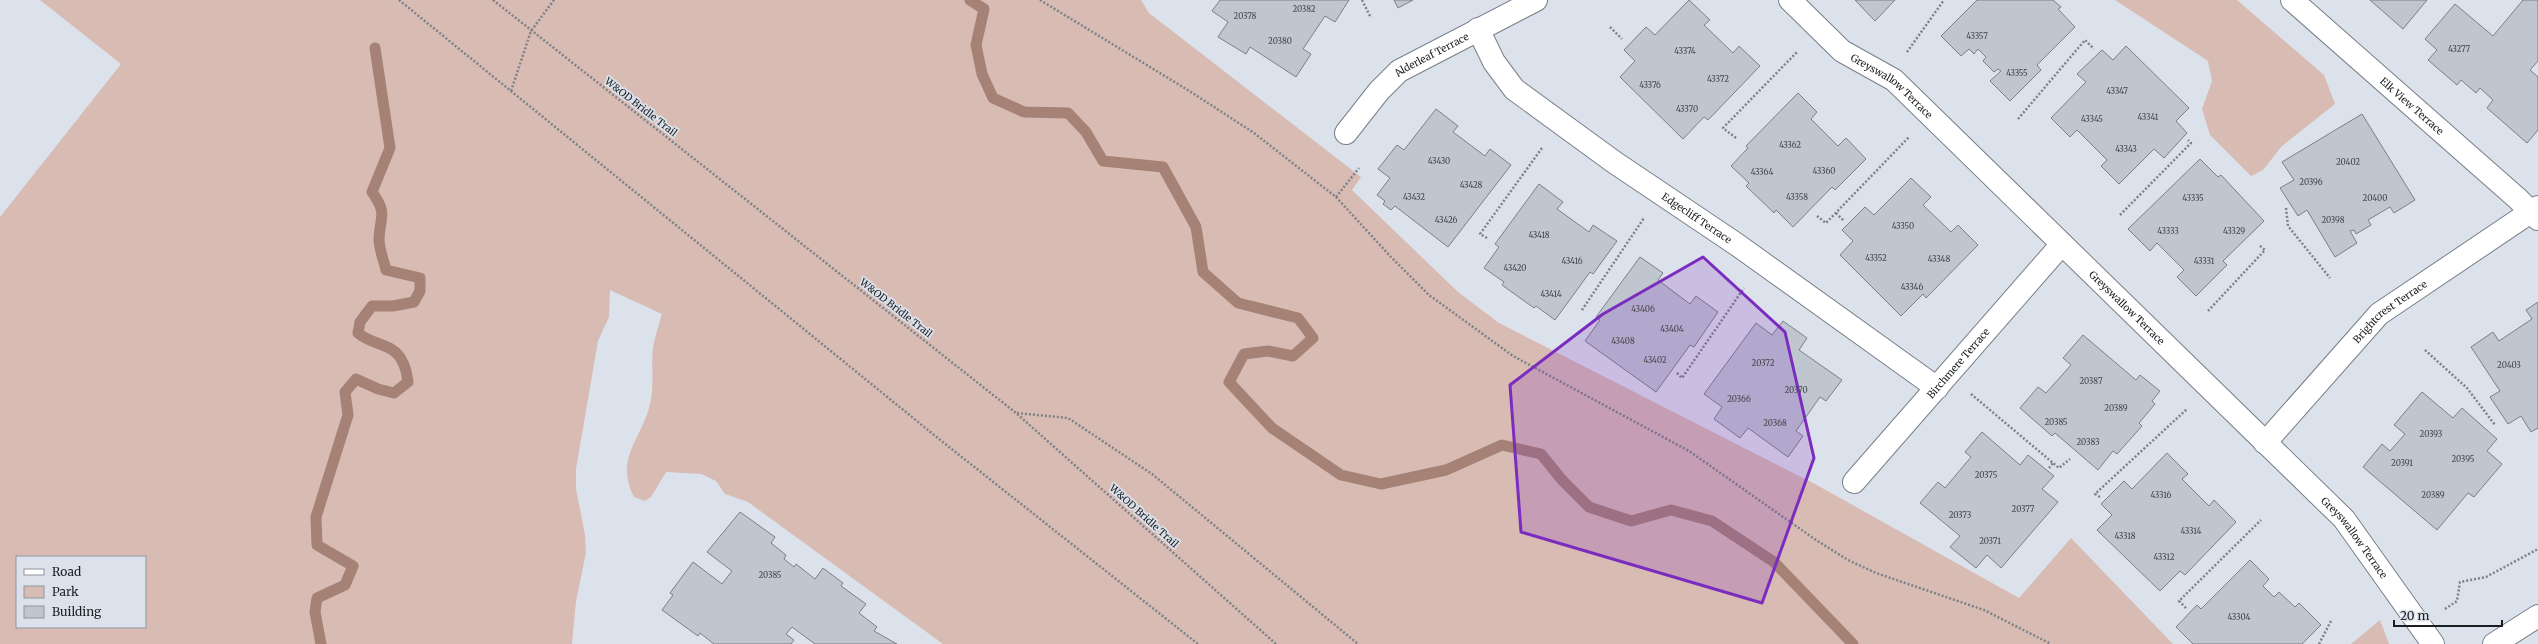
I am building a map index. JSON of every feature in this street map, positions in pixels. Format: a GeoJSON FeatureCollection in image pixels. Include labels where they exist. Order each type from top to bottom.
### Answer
{"type":"FeatureCollection","features":[{"type":"Feature","properties":{"kind":"street","name":"Alderleaf Terrace"},"geometry":{"type":"LineString","coordinates":[[1346,133],[1379,91],[1399,71],[1536,0]]}},
{"type":"Feature","properties":{"kind":"street","name":"Greyswallow Terrace"},"geometry":{"type":"LineString","coordinates":[[1790,0],[1842,50],[1894,80],[2344,519],[2434,644]]}},
{"type":"Feature","properties":{"kind":"street","name":"Elk View Terrace"},"geometry":{"type":"LineString","coordinates":[[2292,0],[2536,213]]}},
{"type":"Feature","properties":{"kind":"street","name":"Edgecliff Terrace"},"geometry":{"type":"LineString","coordinates":[[1478,29],[1494,62],[1514,89],[1614,162],[1736,244],[1937,388]]}},
{"type":"Feature","properties":{"kind":"street","name":"Brightcrest Terrace"},"geometry":{"type":"LineString","coordinates":[[2265,443],[2379,314],[2536,213]]}},
{"type":"Feature","properties":{"kind":"street","name":"Birchmere Terrace"},"geometry":{"type":"LineString","coordinates":[[1854,482],[2062,244]]}},
{"type":"Feature","properties":{"kind":"street"},"geometry":{"type":"LineString","coordinates":[[2494,644],[2538,616]]}},
{"type":"Feature","properties":{"kind":"path"},"geometry":{"type":"LineString","coordinates":[[399,0],[939,439],[1198,644]]}},
{"type":"Feature","properties":{"kind":"path","name":"W&OD Bridle Trail"},"geometry":{"type":"LineString","coordinates":[[493,0],[1016,413],[1276,644]]}},
{"type":"Feature","properties":{"kind":"path"},"geometry":{"type":"LineString","coordinates":[[511,91],[531,31],[554,0]]}},
{"type":"Feature","properties":{"kind":"path"},"geometry":{"type":"LineString","coordinates":[[1040,0],[1191,92],[1254,133],[1336,197],[1390,256],[1429,295],[1513,356],[1688,451],[1816,540],[1848,560],[1883,575],[1984,610],[2050,644]]}},
{"type":"Feature","properties":{"kind":"path"},"geometry":{"type":"LineString","coordinates":[[1362,0],[1371,18]]}},
{"type":"Feature","properties":{"kind":"path"},"geometry":{"type":"LineString","coordinates":[[1906,52],[1944,0]]}},
{"type":"Feature","properties":{"kind":"path"},"geometry":{"type":"LineString","coordinates":[[1610,27],[1622,39]]}},
{"type":"Feature","properties":{"kind":"path"},"geometry":{"type":"LineString","coordinates":[[2018,119],[2085,40],[2094,49]]}},
{"type":"Feature","properties":{"kind":"path"},"geometry":{"type":"LineString","coordinates":[[1736,138],[1723,128],[1798,51]]}},
{"type":"Feature","properties":{"kind":"path"},"geometry":{"type":"LineString","coordinates":[[1817,216],[1826,224],[1910,137]]}},
{"type":"Feature","properties":{"kind":"path"},"geometry":{"type":"LineString","coordinates":[[2120,215],[2191,143],[2188,140]]}},
{"type":"Feature","properties":{"kind":"path"},"geometry":{"type":"LineString","coordinates":[[1487,238],[1480,234],[1542,148]]}},
{"type":"Feature","properties":{"kind":"path"},"geometry":{"type":"LineString","coordinates":[[1336,197],[1359,168]]}},
{"type":"Feature","properties":{"kind":"path"},"geometry":{"type":"LineString","coordinates":[[2286,208],[2288,226],[2330,278]]}},
{"type":"Feature","properties":{"kind":"path"},"geometry":{"type":"LineString","coordinates":[[1836,214],[1844,221]]}},
{"type":"Feature","properties":{"kind":"path"},"geometry":{"type":"LineString","coordinates":[[1582,310],[1644,218]]}},
{"type":"Feature","properties":{"kind":"path"},"geometry":{"type":"LineString","coordinates":[[2208,311],[2265,250],[2260,245]]}},
{"type":"Feature","properties":{"kind":"path"},"geometry":{"type":"LineString","coordinates":[[1677,373],[1682,378],[1744,287]]}},
{"type":"Feature","properties":{"kind":"path"},"geometry":{"type":"LineString","coordinates":[[2425,350],[2468,388],[2495,424]]}},
{"type":"Feature","properties":{"kind":"path"},"geometry":{"type":"LineString","coordinates":[[1970,393],[2060,468],[2070,460]]}},
{"type":"Feature","properties":{"kind":"path"},"geometry":{"type":"LineString","coordinates":[[2100,497],[2095,494],[2187,409]]}},
{"type":"Feature","properties":{"kind":"path"},"geometry":{"type":"LineString","coordinates":[[1016,413],[1068,418],[1152,474],[1358,644]]}},
{"type":"Feature","properties":{"kind":"path"},"geometry":{"type":"LineString","coordinates":[[2049,468],[2053,463]]}},
{"type":"Feature","properties":{"kind":"path"},"geometry":{"type":"LineString","coordinates":[[2186,608],[2179,601],[2261,520]]}},
{"type":"Feature","properties":{"kind":"path"},"geometry":{"type":"LineString","coordinates":[[2421,624],[2457,601],[2460,582],[2486,577],[2538,549]]}},
{"type":"Feature","properties":{"kind":"path"},"geometry":{"type":"LineString","coordinates":[[2319,644],[2331,621]]}},
{"type":"Feature","properties":{"kind":"highlighted area"},"geometry":{"type":"Polygon","coordinates":[[[1703,257],[1785,332],[1814,458],[1762,603],[1631,566],[1521,532],[1510,385],[1603,314],[1703,257]]]}},
{"type":"Feature","properties":{"kind":"green space"},"geometry":{"type":"Polygon","coordinates":[[[40,0],[1141,0],[1149,13],[1361,177],[1352,190],[1458,292],[1499,323],[1815,484],[2019,598],[2071,538],[2173,644],[943,644],[748,502],[725,494],[716,481],[701,474],[666,472],[651,497],[645,501],[634,497],[628,483],[627,470],[632,447],[643,425],[651,399],[653,347],[662,314],[610,290],[609,317],[598,341],[576,469],[576,489],[585,535],[586,553],[576,601],[572,644],[0,644],[0,217],[121,64],[40,0]]]}},
{"type":"Feature","properties":{"kind":"green space"},"geometry":{"type":"Polygon","coordinates":[[[2115,0],[2237,0],[2324,75],[2335,104],[2282,146],[2263,170],[2251,176],[2210,135],[2202,109],[2212,81],[2208,61],[2115,0]]]}},
{"type":"Feature","properties":{"kind":"green space"},"geometry":{"type":"Polygon","coordinates":[[[2380,620],[2389,644],[2351,644],[2380,620]]]}},
{"type":"Feature","properties":{"kind":"building"},"geometry":{"type":"Polygon","coordinates":[[[1220,0],[1349,0],[1335,22],[1325,16],[1303,49],[1311,54],[1296,77],[1250,47],[1246,54],[1218,37],[1228,22],[1212,11],[1220,0]]]}},
{"type":"Feature","properties":{"kind":"building"},"geometry":{"type":"Polygon","coordinates":[[[1394,0],[1413,0],[1398,8],[1394,0]]]}},
{"type":"Feature","properties":{"kind":"building"},"geometry":{"type":"Polygon","coordinates":[[[1689,0],[1710,20],[1704,25],[1733,53],[1739,46],[1760,66],[1708,120],[1704,117],[1683,139],[1620,77],[1635,61],[1624,50],[1646,27],[1655,35],[1689,0]]]}},
{"type":"Feature","properties":{"kind":"building"},"geometry":{"type":"Polygon","coordinates":[[[1855,0],[1895,0],[1875,21],[1855,0]]]}},
{"type":"Feature","properties":{"kind":"building"},"geometry":{"type":"Polygon","coordinates":[[[1977,0],[2053,0],[2061,7],[2058,9],[2075,27],[2037,65],[2041,70],[2010,101],[1990,81],[2001,71],[1998,69],[1994,72],[1983,61],[1986,57],[1978,49],[1974,54],[1969,49],[1961,56],[1941,36],[1977,0]]]}},
{"type":"Feature","properties":{"kind":"building"},"geometry":{"type":"Polygon","coordinates":[[[2370,0],[2427,0],[2403,29],[2370,0]]]}},
{"type":"Feature","properties":{"kind":"building"},"geometry":{"type":"Polygon","coordinates":[[[2523,0],[2538,0],[2538,61],[2530,70],[2538,77],[2538,130],[2527,143],[2487,108],[2493,100],[2480,88],[2476,93],[2461,80],[2457,85],[2428,60],[2437,50],[2425,39],[2455,4],[2493,36],[2523,0]]]}},
{"type":"Feature","properties":{"kind":"building"},"geometry":{"type":"Polygon","coordinates":[[[2126,46],[2189,108],[2176,121],[2187,133],[2164,158],[2154,149],[2119,184],[2101,166],[2107,160],[2077,130],[2070,137],[2051,118],[2086,82],[2077,74],[2102,50],[2113,60],[2126,46]]]}},
{"type":"Feature","properties":{"kind":"building"},"geometry":{"type":"Polygon","coordinates":[[[1798,93],[1817,112],[1811,119],[1838,146],[1846,138],[1866,159],[1835,190],[1832,187],[1793,227],[1776,210],[1774,213],[1746,186],[1749,183],[1731,166],[1748,148],[1746,146],[1798,93]]]}},
{"type":"Feature","properties":{"kind":"building"},"geometry":{"type":"Polygon","coordinates":[[[1436,109],[1458,126],[1453,132],[1485,156],[1490,149],[1511,165],[1448,247],[1395,206],[1391,210],[1383,204],[1385,201],[1377,195],[1390,178],[1378,169],[1397,145],[1404,150],[1436,109]]]}},
{"type":"Feature","properties":{"kind":"building"},"geometry":{"type":"Polygon","coordinates":[[[2362,114],[2415,200],[2394,213],[2390,207],[2368,220],[2371,225],[2356,234],[2354,230],[2350,231],[2357,243],[2335,257],[2307,210],[2298,216],[2280,188],[2294,180],[2282,162],[2362,114]]]}},
{"type":"Feature","properties":{"kind":"building"},"geometry":{"type":"Polygon","coordinates":[[[2200,159],[2218,177],[2221,175],[2264,221],[2223,261],[2227,265],[2196,296],[2177,277],[2184,270],[2157,243],[2150,251],[2128,229],[2200,159]]]}},
{"type":"Feature","properties":{"kind":"building"},"geometry":{"type":"Polygon","coordinates":[[[1911,178],[1931,197],[1923,205],[1951,232],[1958,225],[1978,245],[1926,298],[1923,294],[1901,316],[1840,255],[1853,241],[1842,230],[1865,207],[1874,215],[1911,178]]]}},
{"type":"Feature","properties":{"kind":"building"},"geometry":{"type":"Polygon","coordinates":[[[1539,184],[1563,202],[1557,209],[1589,232],[1593,225],[1617,241],[1593,274],[1590,272],[1555,320],[1536,306],[1534,308],[1502,285],[1504,282],[1484,268],[1499,247],[1495,244],[1539,184]]]}},
{"type":"Feature","properties":{"kind":"building"},"geometry":{"type":"Polygon","coordinates":[[[1640,257],[1663,273],[1658,280],[1690,304],[1696,296],[1718,312],[1694,347],[1690,345],[1656,392],[1585,341],[1600,320],[1596,317],[1640,257]]]}},
{"type":"Feature","properties":{"kind":"building"},"geometry":{"type":"Polygon","coordinates":[[[2538,302],[2538,428],[2531,432],[2521,416],[2508,424],[2490,397],[2500,391],[2471,347],[2493,332],[2499,341],[2532,319],[2526,310],[2538,302]]]}},
{"type":"Feature","properties":{"kind":"building"},"geometry":{"type":"Polygon","coordinates":[[[1783,321],[1807,338],[1799,350],[1842,380],[1826,401],[1820,397],[1796,431],[1803,436],[1788,457],[1748,428],[1740,438],[1714,419],[1722,407],[1704,394],[1756,323],[1772,335],[1783,321]]]}},
{"type":"Feature","properties":{"kind":"building"},"geometry":{"type":"Polygon","coordinates":[[[2083,335],[2136,380],[2140,375],[2160,391],[2152,401],[2155,404],[2139,423],[2142,426],[2117,454],[2113,451],[2098,470],[2055,433],[2052,436],[2020,408],[2038,387],[2046,393],[2071,365],[2063,358],[2083,335]]]}},
{"type":"Feature","properties":{"kind":"building"},"geometry":{"type":"Polygon","coordinates":[[[2422,392],[2453,418],[2462,408],[2497,439],[2487,451],[2502,464],[2474,497],[2468,493],[2437,530],[2363,467],[2382,444],[2390,451],[2405,434],[2394,425],[2422,392]]]}},
{"type":"Feature","properties":{"kind":"building"},"geometry":{"type":"Polygon","coordinates":[[[1982,432],[2020,465],[2028,455],[2054,476],[2042,489],[2058,502],[2001,568],[1987,555],[1976,568],[1950,547],[1960,536],[1920,503],[1938,482],[1945,488],[1971,457],[1965,452],[1982,432]]]}},
{"type":"Feature","properties":{"kind":"building"},"geometry":{"type":"Polygon","coordinates":[[[2167,453],[2188,474],[2182,479],[2209,506],[2214,500],[2236,522],[2185,575],[2180,571],[2160,591],[2097,530],[2112,515],[2101,504],[2124,481],[2132,489],[2167,453]]]}},
{"type":"Feature","properties":{"kind":"building"},"geometry":{"type":"Polygon","coordinates":[[[740,512],[775,537],[771,543],[786,555],[784,559],[794,567],[796,564],[815,579],[823,568],[843,583],[841,586],[866,604],[859,613],[877,627],[874,631],[897,644],[815,644],[792,627],[786,634],[794,640],[791,644],[714,644],[700,633],[698,636],[662,610],[673,595],[670,593],[693,562],[722,584],[732,571],[707,552],[740,512]]]}},
{"type":"Feature","properties":{"kind":"building"},"geometry":{"type":"Polygon","coordinates":[[[2250,560],[2269,579],[2263,586],[2274,597],[2279,592],[2295,607],[2299,603],[2321,625],[2302,644],[2193,644],[2176,627],[2197,605],[2201,609],[2250,560]]]}},
{"type":"Feature","properties":{"kind":"waterway"},"geometry":{"type":"LineString","coordinates":[[970,0],[984,9],[976,45],[982,74],[993,98],[1024,112],[1068,113],[1086,132],[1103,161],[1163,167],[1196,227],[1203,272],[1238,303],[1298,318],[1313,338],[1293,356],[1268,351],[1244,354],[1229,382],[1272,428],[1341,475],[1381,484],[1446,470],[1502,445],[1541,454],[1562,480],[1589,507],[1631,521],[1671,510],[1712,521],[1774,562],[1853,644]]}},
{"type":"Feature","properties":{"kind":"waterway"},"geometry":{"type":"LineString","coordinates":[[321,644],[315,612],[317,598],[345,585],[353,566],[317,545],[316,517],[348,415],[345,392],[356,379],[378,389],[394,393],[408,382],[406,371],[398,355],[388,347],[369,340],[358,333],[360,322],[372,306],[393,306],[414,302],[420,291],[420,278],[386,270],[380,247],[379,239],[382,210],[372,192],[390,148],[375,48]]}}]}
